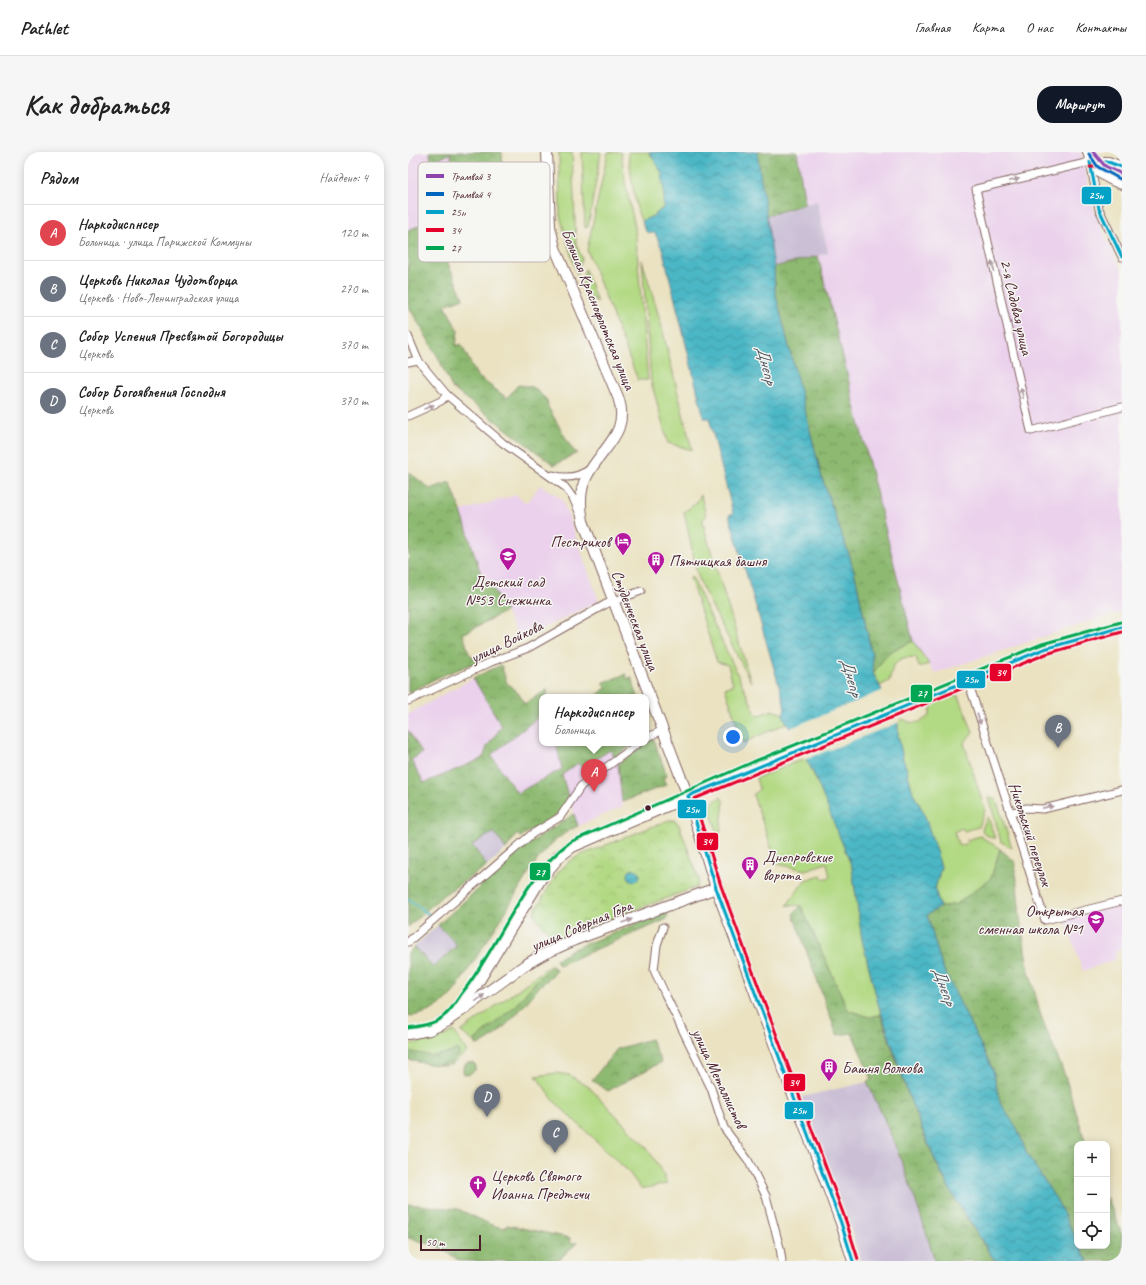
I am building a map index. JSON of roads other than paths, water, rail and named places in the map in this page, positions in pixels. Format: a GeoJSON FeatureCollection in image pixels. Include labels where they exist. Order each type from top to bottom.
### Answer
{"type":"FeatureCollection","features":[{"type":"Feature","properties":{"kind":"main road","name":"Большая Краснофлотская улица"},"geometry":{"type":"LineString","coordinates":[[547,152],[547,162]]}},
{"type":"Feature","properties":{"kind":"main road"},"geometry":{"type":"LineString","coordinates":[[1088,152],[1090,162],[1103,176],[1122,184]]}},
{"type":"Feature","properties":{"kind":"main road"},"geometry":{"type":"LineString","coordinates":[[1090,162],[1108,162],[1122,167]]}},
{"type":"Feature","properties":{"kind":"main road","name":"Большая Краснофлотская улица"},"geometry":{"type":"LineString","coordinates":[[550,227],[555,248],[621,405],[622,414],[618,432],[592,468]]}},
{"type":"Feature","properties":{"kind":"main road","name":"Студенческая улица"},"geometry":{"type":"LineString","coordinates":[[592,468],[586,476],[581,497],[583,521],[688,796],[716,888],[841,1223],[853,1261]]}},
{"type":"Feature","properties":{"kind":"main road"},"geometry":{"type":"LineString","coordinates":[[408,1033],[429,1029],[448,1020],[476,984],[541,877],[559,856],[579,842],[755,767],[1044,649],[1122,627]]}},
{"type":"Feature","properties":{"kind":"main road","name":"улица Соборная Гора"},"geometry":{"type":"LineString","coordinates":[[448,1020],[519,969],[544,954],[716,888]]}},
{"type":"Feature","properties":{"kind":"street","name":"2-я Садовая улица"},"geometry":{"type":"LineString","coordinates":[[1090,162],[976,190],[1031,431],[1122,407]]}},
{"type":"Feature","properties":{"kind":"street"},"geometry":{"type":"LineString","coordinates":[[1090,162],[1099,209],[1122,257]]}},
{"type":"Feature","properties":{"kind":"street","name":"Студенческая улица"},"geometry":{"type":"LineString","coordinates":[[408,336],[418,360],[447,395],[503,443],[565,487],[573,498],[583,521]]}},
{"type":"Feature","properties":{"kind":"street"},"geometry":{"type":"LineString","coordinates":[[408,362],[418,360]]}},
{"type":"Feature","properties":{"kind":"street"},"geometry":{"type":"LineString","coordinates":[[408,416],[442,402],[447,395]]}},
{"type":"Feature","properties":{"kind":"street","name":"Студенческая улица"},"geometry":{"type":"LineString","coordinates":[[548,474],[558,477],[576,476],[592,468]]}},
{"type":"Feature","properties":{"kind":"street","name":"улица Войкова"},"geometry":{"type":"LineString","coordinates":[[408,701],[491,662],[528,648],[613,601],[641,591]]}},
{"type":"Feature","properties":{"kind":"street","name":"Никольский переулок"},"geometry":{"type":"LineString","coordinates":[[968,681],[1045,920],[1122,901]]}},
{"type":"Feature","properties":{"kind":"street"},"geometry":{"type":"LineString","coordinates":[[649,737],[663,730]]}},
{"type":"Feature","properties":{"kind":"street"},"geometry":{"type":"LineString","coordinates":[[408,942],[532,834],[560,817],[581,786],[635,746]]}},
{"type":"Feature","properties":{"kind":"street"},"geometry":{"type":"LineString","coordinates":[[1010,813],[1026,808],[1043,808],[1122,790]]}},
{"type":"Feature","properties":{"kind":"street","name":"улица Металлистов"},"geometry":{"type":"LineString","coordinates":[[662,927],[654,970],[711,1088],[724,1128],[748,1160],[766,1196],[782,1261]]}},
{"type":"Feature","properties":{"kind":"water","name":"Днепр"},"geometry":{"type":"Polygon","coordinates":[[[649,152],[757,152],[774,267],[775,291],[822,478],[856,579],[872,655],[873,673],[898,721],[898,734],[903,759],[913,793],[924,813],[941,867],[935,889],[940,907],[927,915],[942,966],[993,1070],[1000,1103],[1017,1128],[1027,1154],[1056,1199],[1074,1234],[1074,1249],[1082,1249],[1088,1261],[995,1261],[954,1197],[935,1160],[911,1102],[878,1003],[862,940],[852,867],[813,772],[783,716],[785,708],[783,699],[729,515],[733,513],[709,418],[704,418],[663,251],[655,233],[645,231],[642,221],[653,216],[663,208],[664,192],[662,173],[649,152]]]}},
{"type":"Feature","properties":{"kind":"water"},"geometry":{"type":"Polygon","coordinates":[[[632,869],[636,869],[640,875],[636,881],[632,881],[628,877],[628,873],[632,869]]]}},
{"type":"Feature","properties":{"kind":"waterway"},"geometry":{"type":"LineString","coordinates":[[408,899],[431,916]]}},
{"type":"Feature","properties":{"kind":"tram line","name":"3"},"geometry":{"type":"LineString","coordinates":[[1093,152],[1105,166],[1122,174]]}},
{"type":"Feature","properties":{"kind":"tram line","name":"4"},"geometry":{"type":"LineString","coordinates":[[1089,154],[1098,167],[1120,179]]}},
{"type":"Feature","properties":{"kind":"place","name":"Пестриков"},"geometry":{"type":"Point","coordinates":[623,556]}},
{"type":"Feature","properties":{"kind":"place","name":"Детский сад №53 Снежинка"},"geometry":{"type":"Point","coordinates":[508,571]}},
{"type":"Feature","properties":{"kind":"place","name":"Пятницкая башня"},"geometry":{"type":"Point","coordinates":[656,575]}},
{"type":"Feature","properties":{"kind":"place","name":"Церковь Николая Чудотворца"},"geometry":{"type":"Point","coordinates":[1058,748]}},
{"type":"Feature","properties":{"kind":"place","name":"Наркодиспнсер"},"geometry":{"type":"Point","coordinates":[594,792]}},
{"type":"Feature","properties":{"kind":"place","name":"Днепровские ворота"},"geometry":{"type":"Point","coordinates":[750,880]}},
{"type":"Feature","properties":{"kind":"place","name":"Открытая сменная школа №1"},"geometry":{"type":"Point","coordinates":[1096,934]}},
{"type":"Feature","properties":{"kind":"place","name":"Башня Волкова"},"geometry":{"type":"Point","coordinates":[829,1082]}},
{"type":"Feature","properties":{"kind":"place","name":"Собор Богоявления Господня"},"geometry":{"type":"Point","coordinates":[487,1117]}},
{"type":"Feature","properties":{"kind":"place","name":"Собор Успения Пресвятой Богородицы"},"geometry":{"type":"Point","coordinates":[555,1153]}},
{"type":"Feature","properties":{"kind":"place","name":"Церковь Святого Иоанна Предтечи"},"geometry":{"type":"Point","coordinates":[478,1199]}}]}
